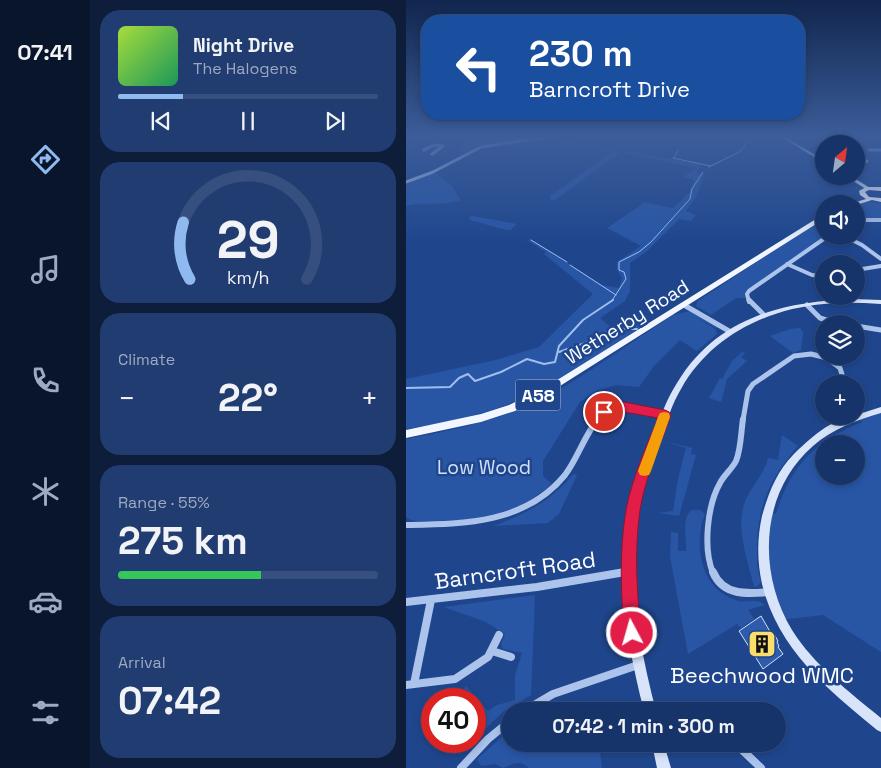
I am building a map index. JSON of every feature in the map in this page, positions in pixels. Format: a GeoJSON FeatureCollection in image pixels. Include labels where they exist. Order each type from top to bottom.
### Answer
{"type":"FeatureCollection","features":[{"type":"Feature","properties":{"kind":"main road"},"geometry":{"type":"LineString","coordinates":[[878,200],[863,193],[868,188],[880,189]]}},
{"type":"Feature","properties":{"kind":"main road"},"geometry":{"type":"LineString","coordinates":[[865,202],[878,200]]}},
{"type":"Feature","properties":{"kind":"main road","name":"Wetherby Road"},"geometry":{"type":"LineString","coordinates":[[406,434],[481,418],[512,408],[578,373],[815,221]]}},
{"type":"Feature","properties":{"kind":"street"},"geometry":{"type":"LineString","coordinates":[[406,182],[431,173]]}},
{"type":"Feature","properties":{"kind":"street"},"geometry":{"type":"LineString","coordinates":[[859,185],[863,193]]}},
{"type":"Feature","properties":{"kind":"street"},"geometry":{"type":"LineString","coordinates":[[862,185],[868,188]]}},
{"type":"Feature","properties":{"kind":"street"},"geometry":{"type":"LineString","coordinates":[[865,220],[881,220]]}},
{"type":"Feature","properties":{"kind":"street"},"geometry":{"type":"LineString","coordinates":[[763,314],[749,302],[747,294],[815,245]]}},
{"type":"Feature","properties":{"kind":"street"},"geometry":{"type":"LineString","coordinates":[[862,245],[881,259]]}},
{"type":"Feature","properties":{"kind":"street"},"geometry":{"type":"LineString","coordinates":[[788,264],[815,275]]}},
{"type":"Feature","properties":{"kind":"street"},"geometry":{"type":"LineString","coordinates":[[865,269],[881,266]]}},
{"type":"Feature","properties":{"kind":"street"},"geometry":{"type":"LineString","coordinates":[[648,702],[632,633],[628,571],[631,526],[637,495],[665,415],[676,390],[690,368],[714,344],[729,331],[763,314],[807,305],[842,301],[881,302]]}},
{"type":"Feature","properties":{"kind":"street"},"geometry":{"type":"LineString","coordinates":[[684,305],[729,331]]}},
{"type":"Feature","properties":{"kind":"street"},"geometry":{"type":"LineString","coordinates":[[807,305],[817,315]]}},
{"type":"Feature","properties":{"kind":"street"},"geometry":{"type":"LineString","coordinates":[[865,327],[881,330]]}},
{"type":"Feature","properties":{"kind":"street"},"geometry":{"type":"LineString","coordinates":[[770,592],[750,596],[730,591],[714,578],[708,557],[706,539],[719,484],[731,469],[737,457],[748,391],[753,384],[794,356],[801,354],[831,359],[842,369],[845,375]]}},
{"type":"Feature","properties":{"kind":"street"},"geometry":{"type":"LineString","coordinates":[[406,525],[467,523],[498,518],[513,512],[545,493],[568,471],[596,420],[604,412],[624,407],[665,415]]}},
{"type":"Feature","properties":{"kind":"street"},"geometry":{"type":"LineString","coordinates":[[865,414],[881,410]]}},
{"type":"Feature","properties":{"kind":"street"},"geometry":{"type":"LineString","coordinates":[[838,425],[810,443],[791,463],[778,484],[768,510],[762,547],[764,569],[780,620],[797,646],[840,693],[881,726]]}},
{"type":"Feature","properties":{"kind":"street","name":"Barncroft Road"},"geometry":{"type":"LineString","coordinates":[[406,602],[536,587],[628,571]]}},
{"type":"Feature","properties":{"kind":"street"},"geometry":{"type":"LineString","coordinates":[[431,600],[410,684],[456,679],[488,657],[499,635]]}},
{"type":"Feature","properties":{"kind":"street"},"geometry":{"type":"LineString","coordinates":[[492,652],[510,657]]}},
{"type":"Feature","properties":{"kind":"street"},"geometry":{"type":"LineString","coordinates":[[539,702],[553,694],[638,665]]}},
{"type":"Feature","properties":{"kind":"street"},"geometry":{"type":"LineString","coordinates":[[461,768],[488,739],[501,728]]}},
{"type":"Feature","properties":{"kind":"street"},"geometry":{"type":"LineString","coordinates":[[660,752],[664,768]]}},
{"type":"Feature","properties":{"kind":"street"},"geometry":{"type":"LineString","coordinates":[[744,752],[761,768]]}},
{"type":"Feature","properties":{"kind":"green space"},"geometry":{"type":"Polygon","coordinates":[[[435,173],[451,185],[461,200],[406,206],[406,184],[435,173]]]}},
{"type":"Feature","properties":{"kind":"green space"},"geometry":{"type":"Polygon","coordinates":[[[583,173],[592,173],[554,201],[550,199],[550,196],[583,173]]]}},
{"type":"Feature","properties":{"kind":"green space","name":"Low Wood"},"geometry":{"type":"Polygon","coordinates":[[[689,173],[705,173],[696,197],[686,211],[696,215],[691,221],[679,219],[646,252],[630,263],[630,291],[625,301],[600,318],[612,328],[634,322],[647,323],[579,368],[525,397],[469,417],[406,429],[406,379],[496,360],[539,347],[593,294],[544,254],[546,252],[527,240],[531,240],[602,285],[619,288],[622,278],[617,270],[617,262],[641,246],[607,228],[645,202],[673,208],[689,193],[694,180],[683,177],[689,173]]]}},
{"type":"Feature","properties":{"kind":"green space"},"geometry":{"type":"Polygon","coordinates":[[[865,201],[881,203],[881,220],[865,220],[865,201]]]}},
{"type":"Feature","properties":{"kind":"green space"},"geometry":{"type":"Polygon","coordinates":[[[473,216],[517,224],[510,230],[506,230],[470,220],[469,217],[473,216]]]}},
{"type":"Feature","properties":{"kind":"green space"},"geometry":{"type":"Polygon","coordinates":[[[815,223],[815,245],[749,291],[747,298],[736,298],[711,315],[696,306],[698,301],[815,223]]]}},
{"type":"Feature","properties":{"kind":"green space","name":"Low Wood"},"geometry":{"type":"Polygon","coordinates":[[[690,311],[718,327],[716,328],[694,316],[715,329],[717,334],[697,351],[680,340],[654,366],[639,387],[616,385],[596,391],[580,402],[543,461],[543,476],[552,484],[539,494],[512,509],[483,517],[421,522],[406,517],[406,439],[479,423],[531,404],[580,377],[673,315],[690,311]]]}},
{"type":"Feature","properties":{"kind":"green space"},"geometry":{"type":"Polygon","coordinates":[[[800,328],[803,332],[801,350],[793,353],[770,336],[790,329],[800,328]]]}},
{"type":"Feature","properties":{"kind":"green space"},"geometry":{"type":"Polygon","coordinates":[[[742,352],[745,353],[741,357],[747,361],[727,379],[721,402],[709,398],[732,361],[742,352]]]}},
{"type":"Feature","properties":{"kind":"green space"},"geometry":{"type":"Polygon","coordinates":[[[881,413],[881,652],[823,615],[780,620],[764,569],[768,511],[776,514],[782,497],[797,468],[815,450],[815,485],[865,485],[865,435],[836,435],[855,425],[865,425],[865,418],[881,413]]]}},
{"type":"Feature","properties":{"kind":"green space"},"geometry":{"type":"Polygon","coordinates":[[[782,435],[798,446],[780,468],[764,502],[760,515],[757,543],[757,558],[761,581],[758,586],[754,587],[743,543],[741,520],[743,509],[746,499],[764,469],[768,458],[778,460],[782,435]]]}},
{"type":"Feature","properties":{"kind":"green space"},"geometry":{"type":"Polygon","coordinates":[[[664,441],[692,448],[691,454],[696,455],[679,516],[658,513],[673,511],[678,479],[686,448],[664,441]]]}},
{"type":"Feature","properties":{"kind":"green space"},"geometry":{"type":"Polygon","coordinates":[[[573,474],[577,475],[559,514],[548,523],[494,526],[538,505],[557,491],[573,474]]]}},
{"type":"Feature","properties":{"kind":"green space"},"geometry":{"type":"Polygon","coordinates":[[[692,510],[700,510],[705,514],[701,526],[700,551],[705,572],[711,582],[727,597],[739,601],[756,601],[765,605],[748,610],[754,619],[741,628],[737,624],[688,654],[670,556],[671,532],[678,533],[678,551],[686,551],[685,529],[687,518],[692,510]]]}},
{"type":"Feature","properties":{"kind":"green space"},"geometry":{"type":"Polygon","coordinates":[[[535,595],[531,695],[519,702],[508,702],[515,700],[515,675],[522,653],[503,649],[501,645],[505,634],[486,622],[444,607],[535,595]]]}},
{"type":"Feature","properties":{"kind":"green space"},"geometry":{"type":"Polygon","coordinates":[[[501,704],[501,714],[486,728],[486,709],[488,711],[501,704]]]}},
{"type":"Feature","properties":{"kind":"green space"},"geometry":{"type":"Polygon","coordinates":[[[501,738],[501,752],[600,752],[602,768],[529,768],[520,763],[503,768],[495,764],[481,766],[477,759],[501,738]]]}},
{"type":"Feature","properties":{"kind":"building","name":"Beechwood WMC"},"geometry":{"type":"Polygon","coordinates":[[[761,616],[772,635],[774,634],[778,641],[778,647],[783,654],[763,669],[739,631],[761,616]]]}},
{"type":"Feature","properties":{"kind":"waterway"},"geometry":{"type":"LineString","coordinates":[[616,295],[626,279],[624,272],[619,270],[619,262],[639,252],[651,242],[690,199],[692,189],[702,173]]}},
{"type":"Feature","properties":{"kind":"waterway"},"geometry":{"type":"LineString","coordinates":[[531,240],[567,262]]}},
{"type":"Feature","properties":{"kind":"waterway"},"geometry":{"type":"LineString","coordinates":[[570,265],[616,295]]}},
{"type":"Feature","properties":{"kind":"waterway"},"geometry":{"type":"LineString","coordinates":[[612,301],[616,295]]}},
{"type":"Feature","properties":{"kind":"waterway"},"geometry":{"type":"LineString","coordinates":[[406,388],[450,387],[459,378],[468,374],[475,381],[501,372],[527,359],[544,364],[555,362],[559,346],[583,320],[612,301]]}},
{"type":"Feature","properties":{"kind":"waterway"},"geometry":{"type":"LineString","coordinates":[[559,352],[591,341],[612,329],[637,329]]}},
{"type":"Feature","properties":{"kind":"slow traffic"},"geometry":{"type":"LineString","coordinates":[[644,471],[664,417]]}},
{"type":"Feature","properties":{"kind":"place","name":"Beechwood WMC"},"geometry":{"type":"Point","coordinates":[762,644]}},
{"type":"Feature","properties":{"kind":"route"},"geometry":{"type":"LineString","coordinates":[[604,412],[624,407],[665,415],[641,481],[633,510],[628,571],[632,633]]}}]}
